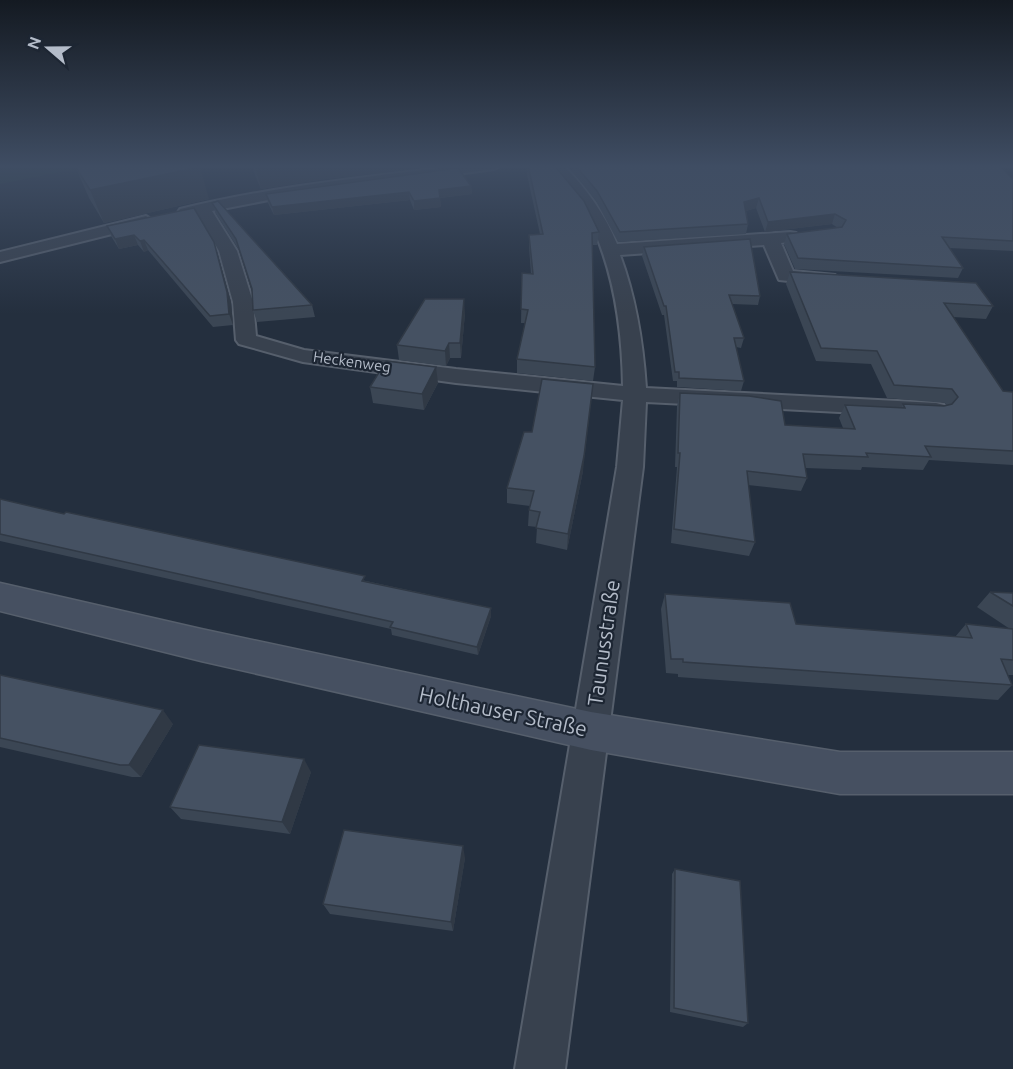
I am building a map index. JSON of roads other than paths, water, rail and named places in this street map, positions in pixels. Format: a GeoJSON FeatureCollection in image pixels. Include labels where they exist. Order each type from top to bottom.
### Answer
{"type":"FeatureCollection","features":[{"type":"Feature","properties":{"kind":"street"},"geometry":{"type":"LineString","coordinates":[[0,257],[172,215]]}},
{"type":"Feature","properties":{"kind":"street","name":"Heckenweg"},"geometry":{"type":"LineString","coordinates":[[206,215],[228,251],[243,302],[246,340],[315,357],[456,376],[635,394]]}},
{"type":"Feature","properties":{"kind":"street","name":"Taunusstraße"},"geometry":{"type":"LineString","coordinates":[[540,1069],[630,467],[635,394],[631,343],[621,282],[610,250],[591,215]]}},
{"type":"Feature","properties":{"kind":"street"},"geometry":{"type":"LineString","coordinates":[[610,250],[771,240],[812,234]]}},
{"type":"Feature","properties":{"kind":"street"},"geometry":{"type":"LineString","coordinates":[[771,240],[786,276],[843,280]]}},
{"type":"Feature","properties":{"kind":"street"},"geometry":{"type":"LineString","coordinates":[[635,394],[936,410]]}},
{"type":"Feature","properties":{"kind":"street","name":"Holthauser Straße"},"geometry":{"type":"LineString","coordinates":[[0,597],[201,645],[591,731],[840,773],[1013,773]]}}]}
